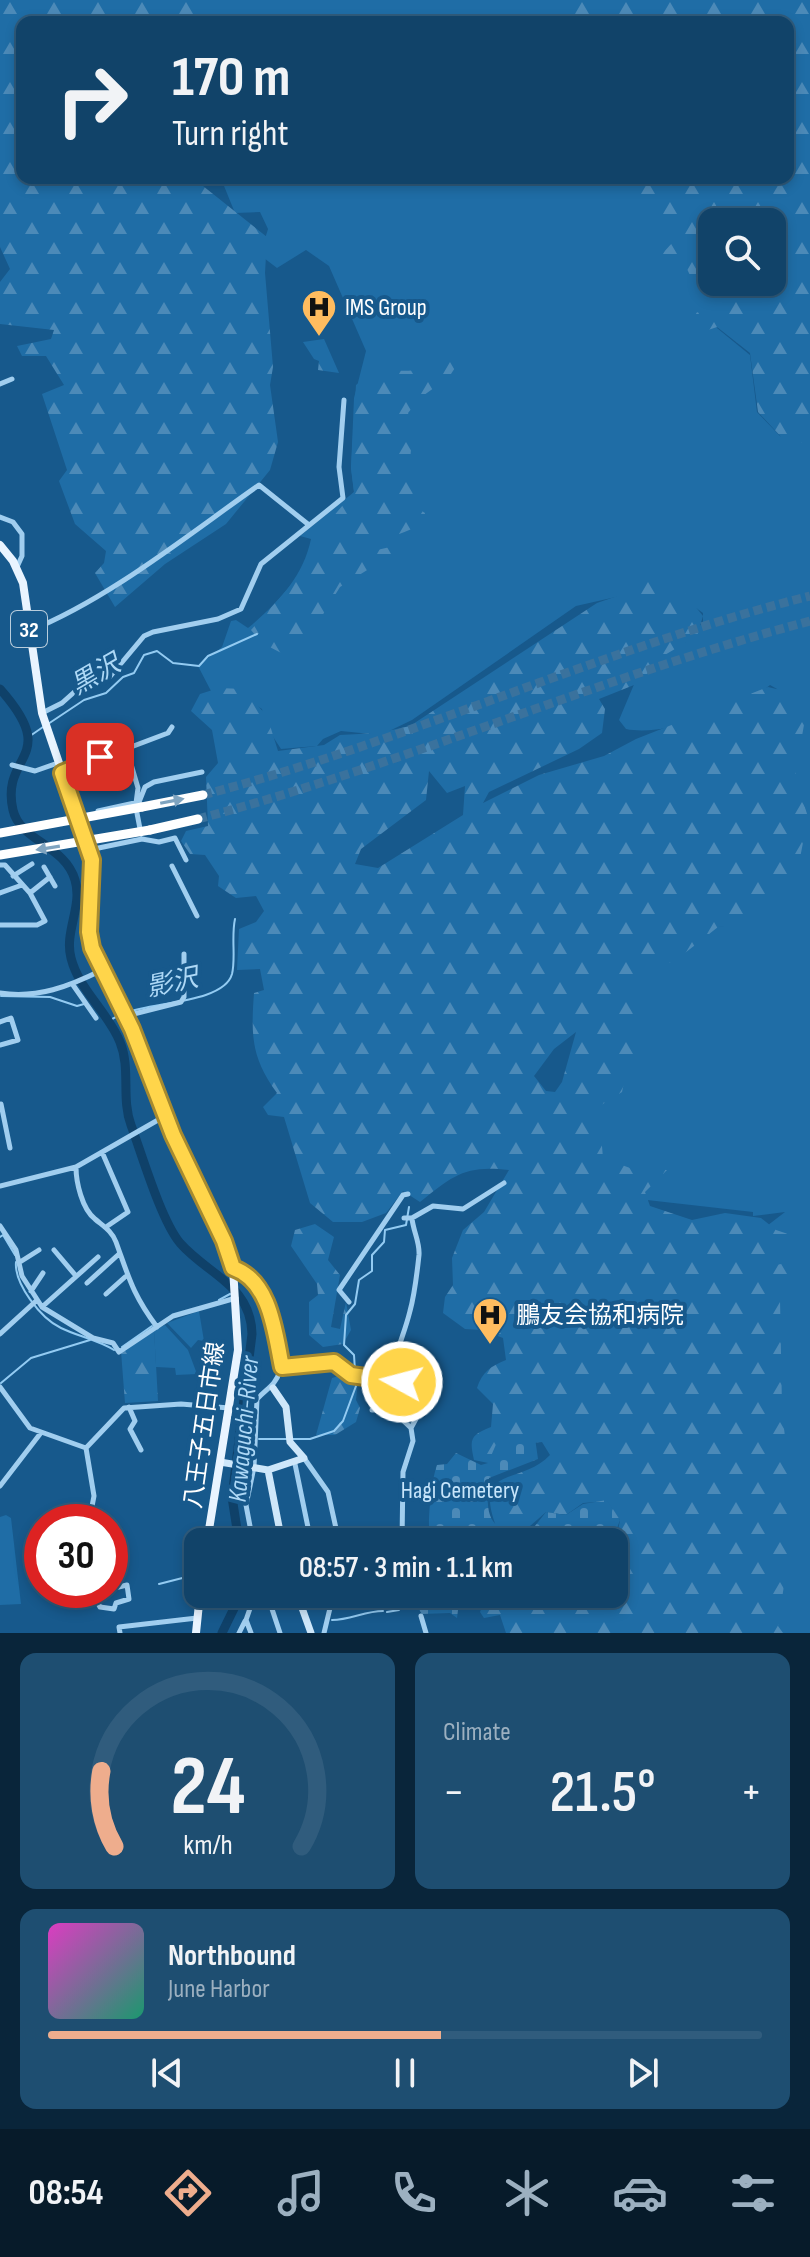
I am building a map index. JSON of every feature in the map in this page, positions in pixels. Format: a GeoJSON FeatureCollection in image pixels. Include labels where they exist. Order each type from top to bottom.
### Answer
{"type":"FeatureCollection","features":[{"type":"Feature","properties":{"kind":"highway"},"geometry":{"type":"LineString","coordinates":[[0,833],[203,795]]}},
{"type":"Feature","properties":{"kind":"highway"},"geometry":{"type":"LineString","coordinates":[[0,855],[198,819]]}},
{"type":"Feature","properties":{"kind":"main road","name":"八王子五日市線"},"geometry":{"type":"LineString","coordinates":[[0,545],[17,567],[44,719],[89,850],[93,872],[89,936],[234,1270],[238,1350],[209,1528]]}},
{"type":"Feature","properties":{"kind":"main road"},"geometry":{"type":"LineString","coordinates":[[196,1633],[198,1608]]}},
{"type":"Feature","properties":{"kind":"street"},"geometry":{"type":"LineString","coordinates":[[0,384],[12,379]]}},
{"type":"Feature","properties":{"kind":"street"},"geometry":{"type":"LineString","coordinates":[[44,719],[81,686],[118,677],[132,650],[153,632],[218,619],[241,609],[261,564],[343,498],[339,467],[344,400]]}},
{"type":"Feature","properties":{"kind":"street"},"geometry":{"type":"LineString","coordinates":[[29,631],[62,617],[108,589],[259,485],[309,525]]}},
{"type":"Feature","properties":{"kind":"street"},"geometry":{"type":"LineString","coordinates":[[0,517],[13,522],[22,534],[22,556],[17,567]]}},
{"type":"Feature","properties":{"kind":"street"},"geometry":{"type":"LineString","coordinates":[[62,773],[168,733],[172,727]]}},
{"type":"Feature","properties":{"kind":"street"},"geometry":{"type":"LineString","coordinates":[[126,747],[138,788],[142,839]]}},
{"type":"Feature","properties":{"kind":"street"},"geometry":{"type":"LineString","coordinates":[[12,765],[35,771],[58,763]]}},
{"type":"Feature","properties":{"kind":"street"},"geometry":{"type":"LineString","coordinates":[[138,805],[145,787],[154,782],[202,772]]}},
{"type":"Feature","properties":{"kind":"street"},"geometry":{"type":"LineString","coordinates":[[77,815],[138,805]]}},
{"type":"Feature","properties":{"kind":"street"},"geometry":{"type":"LineString","coordinates":[[89,850],[142,839],[159,842],[175,838],[186,860]]}},
{"type":"Feature","properties":{"kind":"street"},"geometry":{"type":"LineString","coordinates":[[13,876],[32,864]]}},
{"type":"Feature","properties":{"kind":"street"},"geometry":{"type":"LineString","coordinates":[[0,865],[5,865],[30,893],[45,921],[37,925],[0,925]]}},
{"type":"Feature","properties":{"kind":"street"},"geometry":{"type":"LineString","coordinates":[[172,866],[197,916]]}},
{"type":"Feature","properties":{"kind":"street"},"geometry":{"type":"LineString","coordinates":[[44,867],[55,886]]}},
{"type":"Feature","properties":{"kind":"street"},"geometry":{"type":"LineString","coordinates":[[30,893],[50,877]]}},
{"type":"Feature","properties":{"kind":"street"},"geometry":{"type":"LineString","coordinates":[[0,893],[22,885]]}},
{"type":"Feature","properties":{"kind":"street"},"geometry":{"type":"LineString","coordinates":[[124,1013],[183,1000],[184,954]]}},
{"type":"Feature","properties":{"kind":"street"},"geometry":{"type":"LineString","coordinates":[[0,993],[33,995],[74,984],[103,969]]}},
{"type":"Feature","properties":{"kind":"street"},"geometry":{"type":"LineString","coordinates":[[74,984],[96,1018]]}},
{"type":"Feature","properties":{"kind":"street"},"geometry":{"type":"LineString","coordinates":[[0,1022],[11,1018],[18,1040],[0,1045]]}},
{"type":"Feature","properties":{"kind":"street"},"geometry":{"type":"LineString","coordinates":[[1,1104],[10,1148]]}},
{"type":"Feature","properties":{"kind":"street"},"geometry":{"type":"LineString","coordinates":[[0,1186],[76,1167],[165,1116]]}},
{"type":"Feature","properties":{"kind":"street"},"geometry":{"type":"LineString","coordinates":[[102,1152],[128,1212],[106,1227]]}},
{"type":"Feature","properties":{"kind":"street"},"geometry":{"type":"LineString","coordinates":[[76,1167],[76,1178],[89,1213],[116,1240],[125,1277],[145,1314],[157,1327]]}},
{"type":"Feature","properties":{"kind":"street"},"geometry":{"type":"LineString","coordinates":[[402,1528],[403,1472],[413,1441],[411,1428],[423,1406],[402,1382],[395,1349],[411,1309],[420,1250],[409,1218],[433,1206],[463,1209],[504,1183]]}},
{"type":"Feature","properties":{"kind":"street"},"geometry":{"type":"LineString","coordinates":[[349,1302],[339,1290],[382,1222],[408,1194]]}},
{"type":"Feature","properties":{"kind":"street"},"geometry":{"type":"LineString","coordinates":[[0,1226],[20,1262],[22,1276],[34,1303],[93,1338],[113,1343],[119,1352],[147,1330],[173,1316],[236,1298]]}},
{"type":"Feature","properties":{"kind":"street"},"geometry":{"type":"LineString","coordinates":[[20,1262],[39,1250]]}},
{"type":"Feature","properties":{"kind":"street"},"geometry":{"type":"LineString","coordinates":[[54,1250],[76,1276]]}},
{"type":"Feature","properties":{"kind":"street"},"geometry":{"type":"LineString","coordinates":[[87,1283],[119,1254]]}},
{"type":"Feature","properties":{"kind":"street"},"geometry":{"type":"LineString","coordinates":[[42,1307],[98,1257]]}},
{"type":"Feature","properties":{"kind":"street"},"geometry":{"type":"LineString","coordinates":[[87,1266],[96,1275]]}},
{"type":"Feature","properties":{"kind":"street"},"geometry":{"type":"LineString","coordinates":[[234,1270],[253,1281],[271,1313],[282,1367],[273,1388],[257,1399],[246,1505],[250,1528]]}},
{"type":"Feature","properties":{"kind":"street"},"geometry":{"type":"LineString","coordinates":[[31,1291],[43,1273]]}},
{"type":"Feature","properties":{"kind":"street"},"geometry":{"type":"LineString","coordinates":[[106,1294],[125,1277]]}},
{"type":"Feature","properties":{"kind":"street"},"geometry":{"type":"LineString","coordinates":[[1,1331],[34,1303]]}},
{"type":"Feature","properties":{"kind":"street"},"geometry":{"type":"LineString","coordinates":[[282,1367],[334,1362],[353,1376],[402,1382]]}},
{"type":"Feature","properties":{"kind":"street"},"geometry":{"type":"LineString","coordinates":[[0,1387],[18,1413],[40,1434],[86,1448]]}},
{"type":"Feature","properties":{"kind":"street"},"geometry":{"type":"LineString","coordinates":[[273,1388],[288,1412],[289,1437],[325,1484],[336,1528]]}},
{"type":"Feature","properties":{"kind":"street"},"geometry":{"type":"LineString","coordinates":[[86,1448],[124,1408],[181,1404],[229,1408]]}},
{"type":"Feature","properties":{"kind":"street"},"geometry":{"type":"LineString","coordinates":[[129,1407],[135,1421],[130,1429],[141,1450]]}},
{"type":"Feature","properties":{"kind":"street"},"geometry":{"type":"LineString","coordinates":[[372,1410],[392,1410],[404,1425],[411,1428]]}},
{"type":"Feature","properties":{"kind":"street"},"geometry":{"type":"LineString","coordinates":[[0,1486],[40,1434]]}},
{"type":"Feature","properties":{"kind":"street"},"geometry":{"type":"LineString","coordinates":[[86,1448],[94,1496],[92,1504]]}},
{"type":"Feature","properties":{"kind":"street"},"geometry":{"type":"LineString","coordinates":[[220,1462],[268,1470],[295,1464],[304,1458]]}},
{"type":"Feature","properties":{"kind":"street"},"geometry":{"type":"LineString","coordinates":[[295,1464],[308,1528]]}},
{"type":"Feature","properties":{"kind":"street"},"geometry":{"type":"LineString","coordinates":[[268,1470],[279,1528]]}},
{"type":"Feature","properties":{"kind":"street"},"geometry":{"type":"LineString","coordinates":[[239,1633],[250,1608]]}},
{"type":"Feature","properties":{"kind":"street"},"geometry":{"type":"LineString","coordinates":[[272,1608],[280,1633]]}},
{"type":"Feature","properties":{"kind":"street"},"geometry":{"type":"LineString","coordinates":[[302,1608],[311,1633]]}},
{"type":"Feature","properties":{"kind":"street"},"geometry":{"type":"LineString","coordinates":[[324,1633],[330,1608]]}},
{"type":"Feature","properties":{"kind":"street"},"geometry":{"type":"LineString","coordinates":[[421,1616],[426,1633]]}},
{"type":"Feature","properties":{"kind":"street"},"geometry":{"type":"LineString","coordinates":[[120,1633],[119,1627],[197,1618]]}},
{"type":"Feature","properties":{"kind":"street"},"geometry":{"type":"LineString","coordinates":[[246,1620],[251,1633]]}},
{"type":"Feature","properties":{"kind":"green space"},"geometry":{"type":"Polygon","coordinates":[[[0,0],[219,0],[222,16],[16,16],[16,184],[201,184],[267,237],[265,273],[273,367],[270,385],[278,442],[270,470],[226,524],[165,564],[115,607],[95,573],[104,563],[106,551],[75,524],[59,481],[67,470],[42,394],[64,385],[46,356],[22,356],[17,346],[51,339],[54,330],[0,324],[0,282],[10,269],[0,247],[0,0]]]}},
{"type":"Feature","properties":{"kind":"green space"},"geometry":{"type":"Polygon","coordinates":[[[192,0],[568,0],[567,16],[194,16],[192,0]]]}},
{"type":"Feature","properties":{"kind":"green space"},"geometry":{"type":"Polygon","coordinates":[[[567,0],[810,0],[810,432],[801,443],[784,440],[758,412],[750,353],[717,327],[708,330],[701,326],[696,313],[710,307],[700,296],[786,296],[786,208],[698,208],[698,292],[687,269],[671,273],[660,265],[662,254],[673,242],[632,184],[794,184],[794,16],[566,16],[567,0]]]}},
{"type":"Feature","properties":{"kind":"green space"},"geometry":{"type":"Polygon","coordinates":[[[222,184],[634,184],[672,219],[698,276],[698,296],[707,296],[717,328],[750,355],[757,412],[780,436],[793,441],[810,430],[810,1633],[776,1633],[749,1265],[750,1239],[785,1212],[753,1216],[753,1212],[647,1200],[566,1155],[632,976],[711,928],[750,922],[781,709],[777,689],[770,685],[741,704],[681,725],[660,729],[626,729],[619,720],[635,682],[660,653],[686,642],[703,622],[703,613],[678,595],[638,592],[576,606],[412,720],[381,735],[341,731],[323,739],[317,746],[281,749],[264,723],[262,709],[240,696],[222,701],[211,691],[198,666],[222,647],[231,621],[236,620],[248,628],[279,599],[307,553],[311,539],[300,536],[354,492],[351,468],[354,398],[366,351],[329,266],[306,250],[277,268],[260,255],[268,229],[260,212],[235,213],[222,184]]]}},
{"type":"Feature","properties":{"kind":"green space"},"geometry":{"type":"Polygon","coordinates":[[[324,339],[339,373],[318,370],[319,361],[314,359],[303,342],[324,339]]]}},
{"type":"Feature","properties":{"kind":"green space"},"geometry":{"type":"Polygon","coordinates":[[[464,354],[449,377],[420,398],[408,413],[413,426],[410,461],[417,469],[411,504],[425,513],[423,523],[400,534],[379,538],[358,536],[334,526],[332,518],[354,492],[351,468],[356,385],[377,373],[418,370],[464,354]]]}},
{"type":"Feature","properties":{"kind":"green space"},"geometry":{"type":"Polygon","coordinates":[[[323,536],[377,550],[412,542],[340,587],[304,645],[287,656],[262,643],[251,630],[307,567],[318,538],[323,536]]]}},
{"type":"Feature","properties":{"kind":"green space"},"geometry":{"type":"Polygon","coordinates":[[[660,572],[678,585],[703,616],[697,636],[663,656],[639,683],[599,699],[605,709],[602,733],[579,749],[489,792],[483,803],[539,775],[604,756],[636,739],[768,687],[793,693],[808,702],[795,776],[808,817],[800,858],[783,895],[751,925],[718,927],[676,960],[649,971],[634,987],[632,1035],[635,1056],[626,1073],[622,1092],[590,1112],[588,1130],[601,1135],[603,1158],[630,1168],[667,1170],[645,1192],[650,1206],[692,1220],[725,1213],[761,1218],[776,1230],[800,1238],[756,1260],[760,1267],[810,1260],[810,1280],[790,1282],[780,1299],[782,1408],[791,1497],[786,1520],[789,1551],[778,1626],[783,1633],[506,1633],[500,1615],[484,1618],[480,1612],[482,1608],[628,1608],[628,1528],[618,1528],[620,1520],[607,1501],[583,1503],[566,1515],[546,1512],[524,1528],[499,1528],[496,1526],[491,1506],[495,1484],[550,1455],[542,1442],[503,1447],[493,1464],[474,1460],[473,1438],[491,1427],[493,1404],[477,1388],[488,1370],[506,1360],[503,1338],[482,1330],[465,1329],[443,1313],[445,1297],[453,1285],[452,1258],[463,1230],[484,1212],[509,1170],[481,1169],[461,1174],[420,1202],[403,1191],[386,1213],[362,1222],[333,1222],[310,1203],[284,1117],[268,1115],[263,1107],[277,1093],[262,1068],[255,1046],[254,993],[264,990],[260,969],[237,970],[239,929],[256,922],[264,911],[256,896],[236,898],[218,886],[219,876],[205,855],[190,854],[181,841],[186,831],[208,826],[206,777],[218,763],[212,730],[191,711],[200,694],[219,688],[243,689],[267,716],[278,751],[324,745],[340,735],[378,733],[410,726],[597,603],[629,592],[660,572]],[[429,771],[426,800],[361,849],[355,864],[378,868],[463,815],[465,786],[447,793],[429,771]],[[576,1032],[554,1049],[534,1076],[546,1091],[555,1092],[562,1082],[576,1032]]]}},
{"type":"Feature","properties":{"kind":"green space"},"geometry":{"type":"Polygon","coordinates":[[[315,1224],[334,1237],[328,1260],[340,1275],[331,1327],[340,1329],[346,1302],[351,1330],[343,1344],[323,1347],[309,1335],[309,1302],[318,1295],[317,1284],[291,1246],[295,1230],[315,1224]]]}},
{"type":"Feature","properties":{"kind":"green space"},"geometry":{"type":"Polygon","coordinates":[[[199,1311],[204,1341],[198,1340],[191,1348],[167,1323],[199,1311]]]}},
{"type":"Feature","properties":{"kind":"green space"},"geometry":{"type":"Polygon","coordinates":[[[165,1325],[188,1350],[197,1374],[176,1375],[175,1368],[156,1367],[154,1330],[165,1325]]]}},
{"type":"Feature","properties":{"kind":"green space"},"geometry":{"type":"Polygon","coordinates":[[[154,1329],[158,1401],[125,1403],[121,1351],[154,1329]]]}},
{"type":"Feature","properties":{"kind":"green space"},"geometry":{"type":"Polygon","coordinates":[[[345,1374],[358,1380],[356,1400],[360,1408],[356,1422],[335,1435],[316,1435],[332,1378],[345,1374]]]}},
{"type":"Feature","properties":{"kind":"green space","name":"Hagi Cemetery"},"geometry":{"type":"Polygon","coordinates":[[[535,1438],[538,1459],[489,1478],[489,1513],[502,1528],[429,1528],[437,1465],[447,1464],[456,1453],[481,1465],[488,1463],[497,1442],[535,1438]]]}},
{"type":"Feature","properties":{"kind":"green space","name":"Hagi Cemetery"},"geometry":{"type":"Polygon","coordinates":[[[607,1500],[620,1520],[617,1528],[533,1528],[546,1512],[566,1515],[583,1504],[607,1500]]]}},
{"type":"Feature","properties":{"kind":"green space"},"geometry":{"type":"Polygon","coordinates":[[[6,1515],[11,1518],[21,1604],[0,1605],[0,1517],[6,1515]]]}},
{"type":"Feature","properties":{"kind":"green space"},"geometry":{"type":"Polygon","coordinates":[[[418,1608],[458,1608],[457,1618],[450,1613],[422,1614],[418,1608]]]}},
{"type":"Feature","properties":{"kind":"waterway","name":"黒沢"},"geometry":{"type":"LineString","coordinates":[[48,724],[84,700],[106,693],[123,677],[134,673],[144,655],[157,651],[173,663],[199,666],[208,656],[257,634]]}},
{"type":"Feature","properties":{"kind":"waterway","name":"Kawaguchi-River"},"geometry":{"type":"LineString","coordinates":[[0,689],[18,712],[28,743],[14,777],[11,791],[13,810],[24,829],[62,859],[75,880],[77,900],[70,938],[71,958],[80,980],[120,1042],[125,1063],[128,1115],[159,1203],[180,1243],[236,1292],[250,1317],[252,1334],[232,1497],[237,1528]]}},
{"type":"Feature","properties":{"kind":"waterway","name":"黒沢"},"geometry":{"type":"LineString","coordinates":[[30,736],[43,727]]}},
{"type":"Feature","properties":{"kind":"waterway","name":"影沢"},"geometry":{"type":"LineString","coordinates":[[126,1013],[202,996],[226,984],[233,968],[235,919]]}},
{"type":"Feature","properties":{"kind":"waterway"},"geometry":{"type":"LineString","coordinates":[[1,996],[50,997],[77,1006],[84,1004]]}},
{"type":"Feature","properties":{"kind":"waterway","name":"影沢"},"geometry":{"type":"LineString","coordinates":[[108,1021],[120,1015]]}},
{"type":"Feature","properties":{"kind":"waterway"},"geometry":{"type":"LineString","coordinates":[[259,1439],[310,1439],[334,1431],[343,1421],[356,1386],[354,1355],[344,1345],[346,1315],[355,1304],[359,1280],[372,1271],[372,1255],[384,1242],[385,1230],[406,1225],[409,1207]]}},
{"type":"Feature","properties":{"kind":"waterway"},"geometry":{"type":"LineString","coordinates":[[0,1237],[3,1235],[15,1255]]}},
{"type":"Feature","properties":{"kind":"waterway"},"geometry":{"type":"LineString","coordinates":[[16,1262],[19,1280],[45,1316],[61,1328],[114,1350]]}},
{"type":"Feature","properties":{"kind":"waterway"},"geometry":{"type":"LineString","coordinates":[[219,1300],[230,1294]]}},
{"type":"Feature","properties":{"kind":"waterway"},"geometry":{"type":"LineString","coordinates":[[122,1347],[152,1326]]}},
{"type":"Feature","properties":{"kind":"waterway"},"geometry":{"type":"LineString","coordinates":[[1,1383],[31,1358],[90,1340]]}},
{"type":"Feature","properties":{"kind":"waterway"},"geometry":{"type":"LineString","coordinates":[[240,1441],[252,1440]]}},
{"type":"Feature","properties":{"kind":"waterway"},"geometry":{"type":"LineString","coordinates":[[159,1584],[184,1578]]}},
{"type":"Feature","properties":{"kind":"waterway","name":"Kawaguchi-River"},"geometry":{"type":"LineString","coordinates":[[222,1633],[234,1608]]}},
{"type":"Feature","properties":{"kind":"waterway"},"geometry":{"type":"LineString","coordinates":[[387,1612],[399,1610]]}},
{"type":"Feature","properties":{"kind":"waterway"},"geometry":{"type":"LineString","coordinates":[[332,1620],[383,1611]]}},
{"type":"Feature","properties":{"kind":"tunnel"},"geometry":{"type":"LineString","coordinates":[[203,795],[356,748],[657,641],[810,596]]}},
{"type":"Feature","properties":{"kind":"tunnel"},"geometry":{"type":"LineString","coordinates":[[198,819],[352,773],[656,667],[810,621]]}},
{"type":"Feature","properties":{"kind":"place","name":"IMS Group"},"geometry":{"type":"Point","coordinates":[319,338]}},
{"type":"Feature","properties":{"kind":"place","name":"鵬友会協和病院"},"geometry":{"type":"Point","coordinates":[490,1346]}},
{"type":"Feature","properties":{"kind":"route"},"geometry":{"type":"LineString","coordinates":[[100,757],[62,773],[92,860],[89,939],[138,1043],[173,1135],[224,1241],[233,1268],[253,1281],[271,1313],[282,1367],[334,1362],[351,1375],[402,1382]]}}]}
